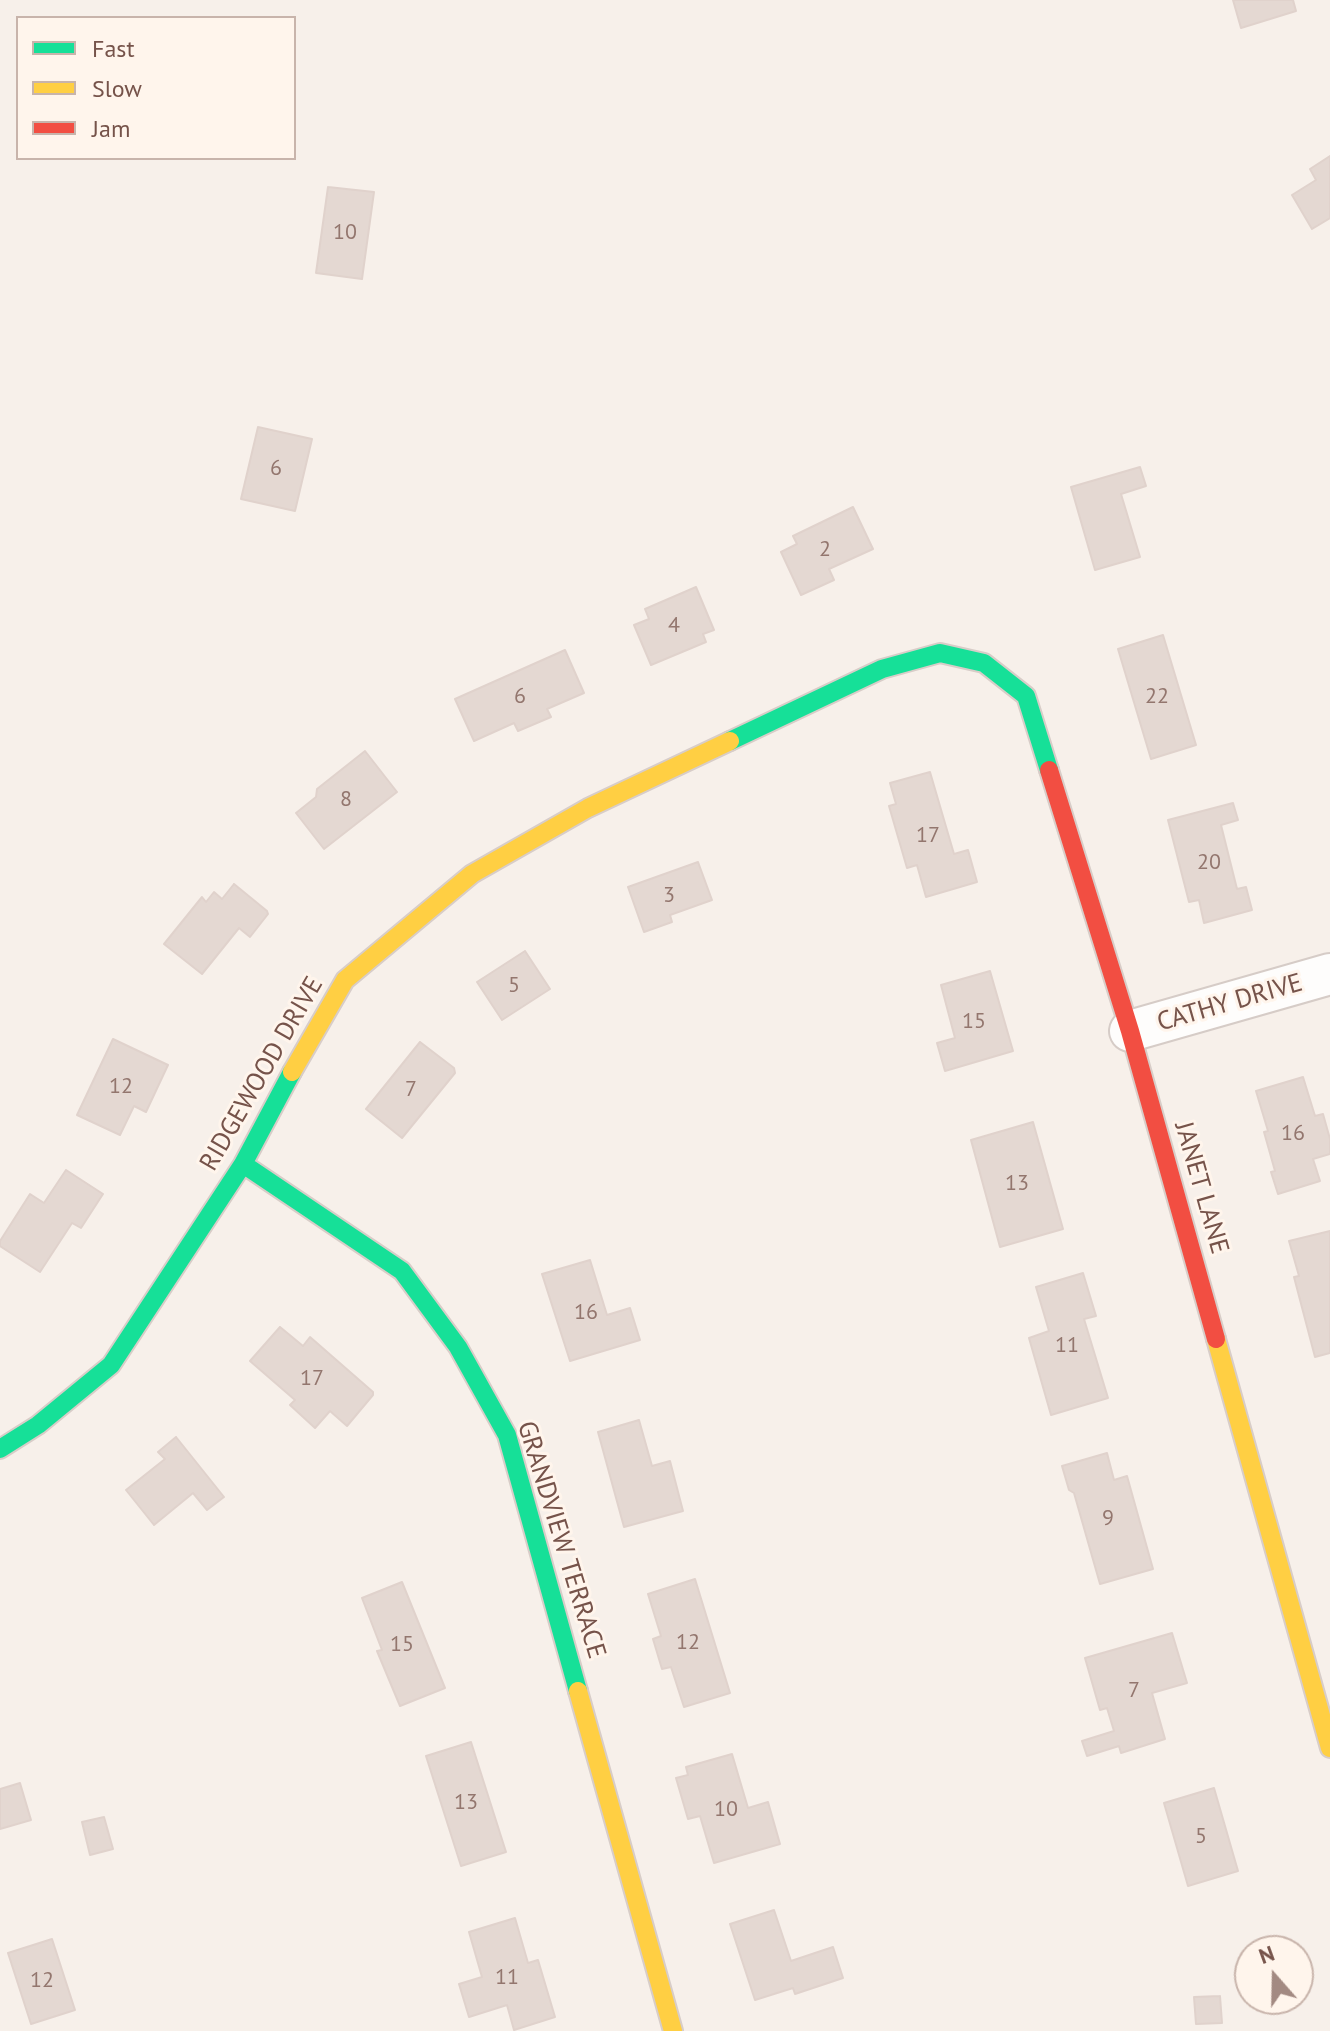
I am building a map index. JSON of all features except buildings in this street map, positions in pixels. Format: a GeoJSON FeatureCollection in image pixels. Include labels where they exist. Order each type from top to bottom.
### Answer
{"type":"FeatureCollection","features":[{"type":"Feature","properties":{"kind":"street","name":"RIDGEWOOD DRIVE"},"geometry":{"type":"LineString","coordinates":[[0,1449],[38,1425],[111,1365],[243,1164],[320,1020],[345,980],[472,874],[588,808],[882,669],[940,653],[984,663]]}},
{"type":"Feature","properties":{"kind":"street","name":"JANET LANE"},"geometry":{"type":"LineString","coordinates":[[984,663],[1026,696],[1130,1031],[1330,1748]]}},
{"type":"Feature","properties":{"kind":"street","name":"CATHY DRIVE"},"geometry":{"type":"LineString","coordinates":[[1130,1031],[1330,974]]}},
{"type":"Feature","properties":{"kind":"street","name":"GRANDVIEW TERRACE"},"geometry":{"type":"LineString","coordinates":[[243,1164],[402,1271],[458,1347],[507,1435],[673,2031]]}},
{"type":"Feature","properties":{"kind":"traffic: fast"},"geometry":{"type":"LineString","coordinates":[[730,741],[882,669],[940,653],[984,663],[1026,696],[1049,770]]}},
{"type":"Feature","properties":{"kind":"traffic: fast"},"geometry":{"type":"LineString","coordinates":[[0,1449],[38,1425],[111,1365],[243,1164],[292,1072]]}},
{"type":"Feature","properties":{"kind":"traffic: fast"},"geometry":{"type":"LineString","coordinates":[[243,1164],[402,1271],[458,1347],[507,1435],[578,1691]]}},
{"type":"Feature","properties":{"kind":"traffic: slow"},"geometry":{"type":"LineString","coordinates":[[292,1072],[345,980],[472,874],[588,808],[730,741]]}},
{"type":"Feature","properties":{"kind":"traffic: slow"},"geometry":{"type":"LineString","coordinates":[[1216,1339],[1330,1748]]}},
{"type":"Feature","properties":{"kind":"traffic: slow"},"geometry":{"type":"LineString","coordinates":[[578,1691],[673,2031]]}},
{"type":"Feature","properties":{"kind":"traffic: jam"},"geometry":{"type":"LineString","coordinates":[[1049,770],[1130,1031],[1216,1339]]}}]}
